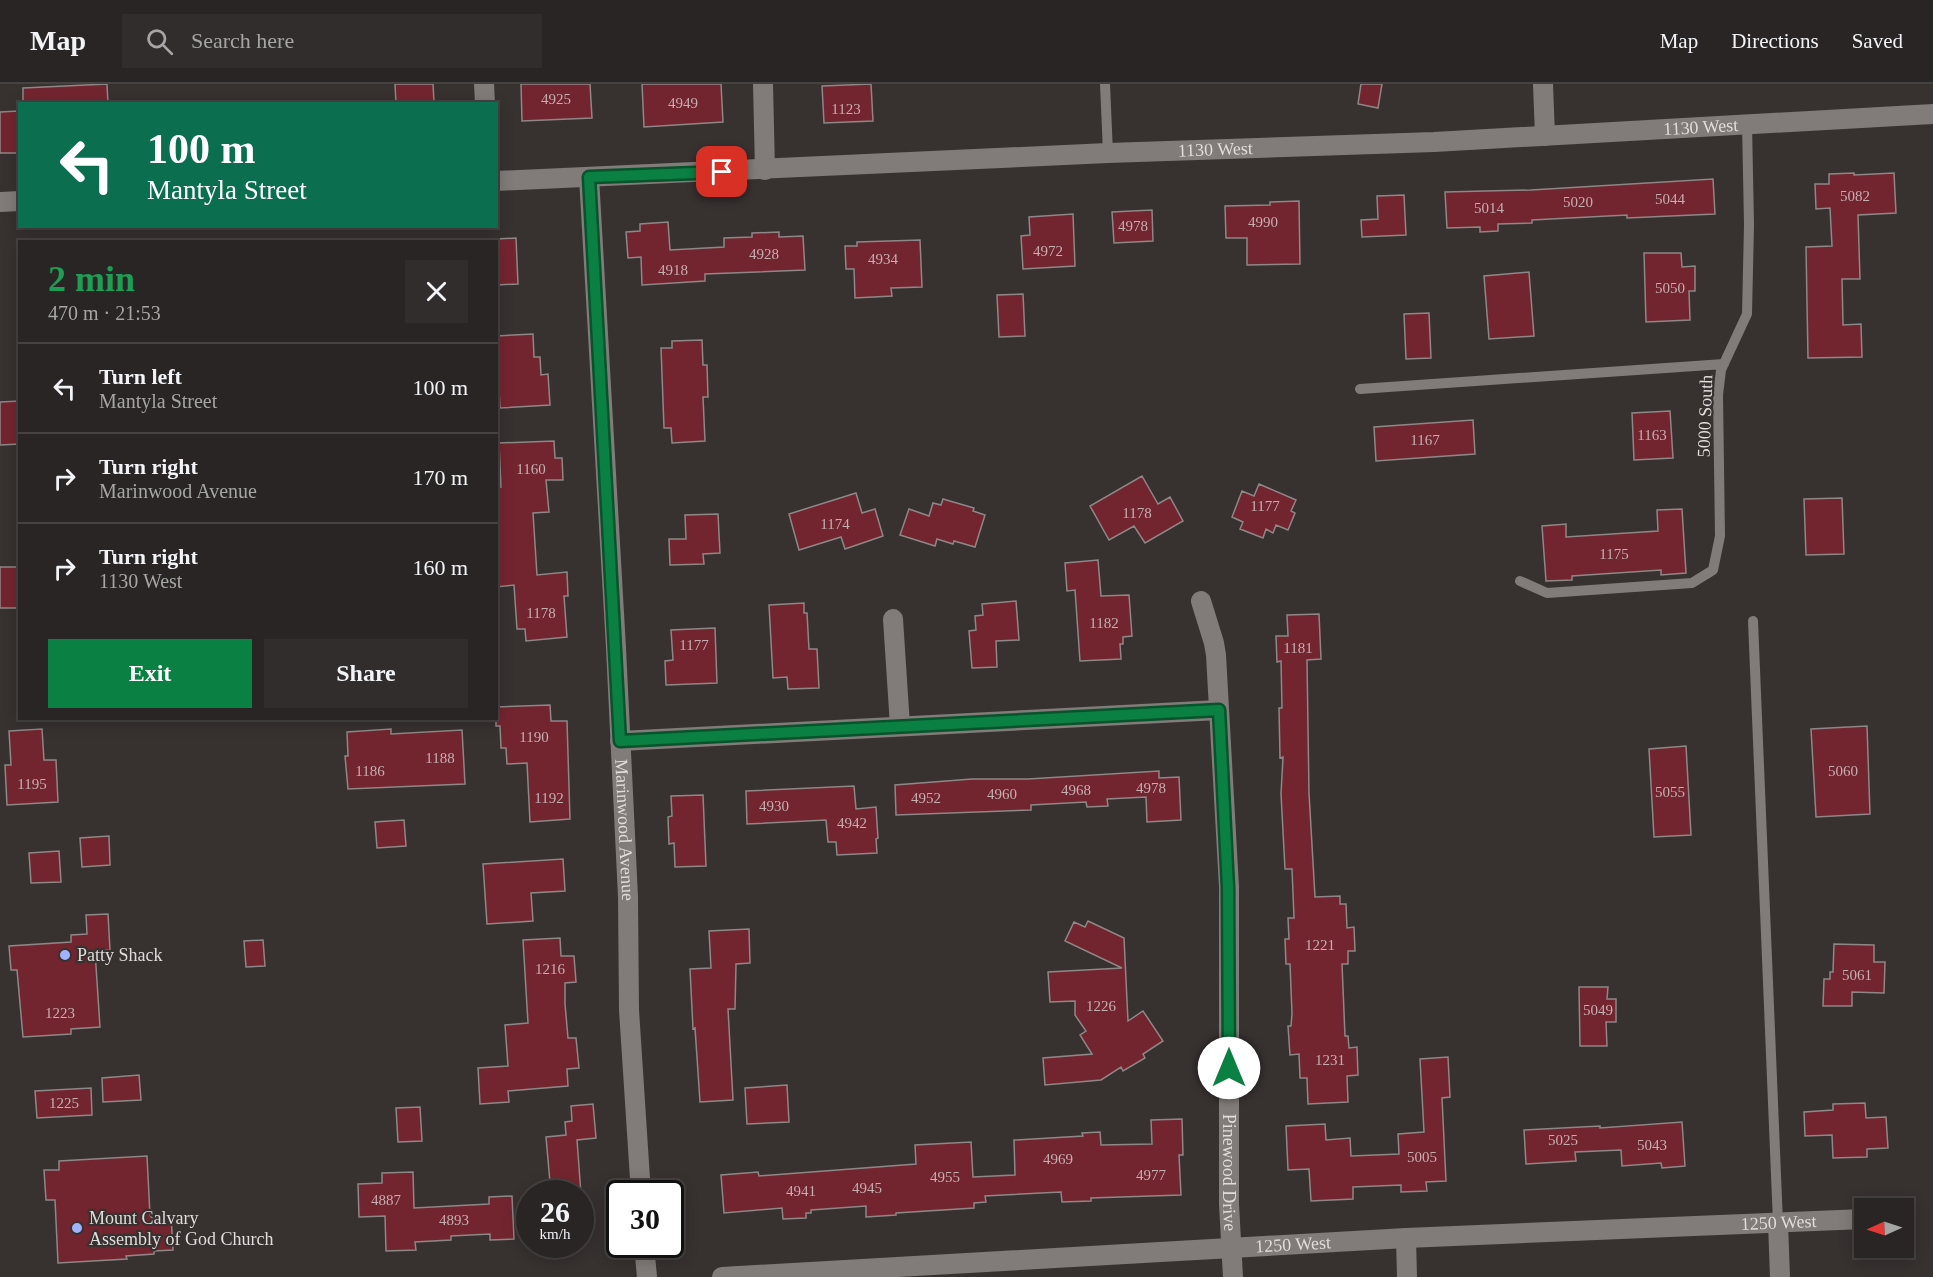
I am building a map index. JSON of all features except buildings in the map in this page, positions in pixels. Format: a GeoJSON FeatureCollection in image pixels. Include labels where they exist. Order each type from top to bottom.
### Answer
{"type":"FeatureCollection","features":[{"type":"Feature","properties":{"kind":"street"},"geometry":{"type":"LineString","coordinates":[[484,84],[484,102]]}},
{"type":"Feature","properties":{"kind":"street"},"geometry":{"type":"LineString","coordinates":[[763,84],[765,170]]}},
{"type":"Feature","properties":{"kind":"street"},"geometry":{"type":"LineString","coordinates":[[1543,84],[1545,136]]}},
{"type":"Feature","properties":{"kind":"street","name":"1130 West"},"geometry":{"type":"LineString","coordinates":[[498,181],[1545,136],[1933,114]]}},
{"type":"Feature","properties":{"kind":"street","name":"Marinwood Avenue"},"geometry":{"type":"LineString","coordinates":[[589,177],[628,897],[629,1010],[640,1180]]}},
{"type":"Feature","properties":{"kind":"street"},"geometry":{"type":"LineString","coordinates":[[0,202],[18,201]]}},
{"type":"Feature","properties":{"kind":"street","name":"Pinewood Drive"},"geometry":{"type":"LineString","coordinates":[[1201,601],[1214,643],[1228,887],[1229,1204],[1233,1277]]}},
{"type":"Feature","properties":{"kind":"street"},"geometry":{"type":"LineString","coordinates":[[893,619],[900,726]]}},
{"type":"Feature","properties":{"kind":"street"},"geometry":{"type":"LineString","coordinates":[[620,741],[1219,710]]}},
{"type":"Feature","properties":{"kind":"street","name":"1250 West"},"geometry":{"type":"LineString","coordinates":[[723,1277],[1406,1238],[1854,1219]]}},
{"type":"Feature","properties":{"kind":"street"},"geometry":{"type":"LineString","coordinates":[[1778,1223],[1780,1277]]}},
{"type":"Feature","properties":{"kind":"street"},"geometry":{"type":"LineString","coordinates":[[1406,1238],[1407,1277]]}},
{"type":"Feature","properties":{"kind":"street"},"geometry":{"type":"LineString","coordinates":[[646,1258],[648,1277]]}},
{"type":"Feature","properties":{"kind":"lane"},"geometry":{"type":"LineString","coordinates":[[1105,84],[1108,153]]}},
{"type":"Feature","properties":{"kind":"lane","name":"5000 South"},"geometry":{"type":"LineString","coordinates":[[1520,582],[1546,593],[1692,583],[1713,570],[1720,536],[1718,395],[1721,370],[1747,314],[1749,225],[1747,123]]}},
{"type":"Feature","properties":{"kind":"lane"},"geometry":{"type":"LineString","coordinates":[[1360,389],[1724,364]]}},
{"type":"Feature","properties":{"kind":"lane"},"geometry":{"type":"LineString","coordinates":[[1753,621],[1778,1223]]}},
{"type":"Feature","properties":{"kind":"place","name":"Patty Shack"},"geometry":{"type":"Point","coordinates":[65,955]}},
{"type":"Feature","properties":{"kind":"place","name":"Mount Calvary Assembly of God Church"},"geometry":{"type":"Point","coordinates":[77,1228]}},
{"type":"Feature","properties":{"kind":"route"},"geometry":{"type":"LineString","coordinates":[[722,172],[589,177],[620,741],[1219,710],[1228,887],[1229,1068]]}}]}
